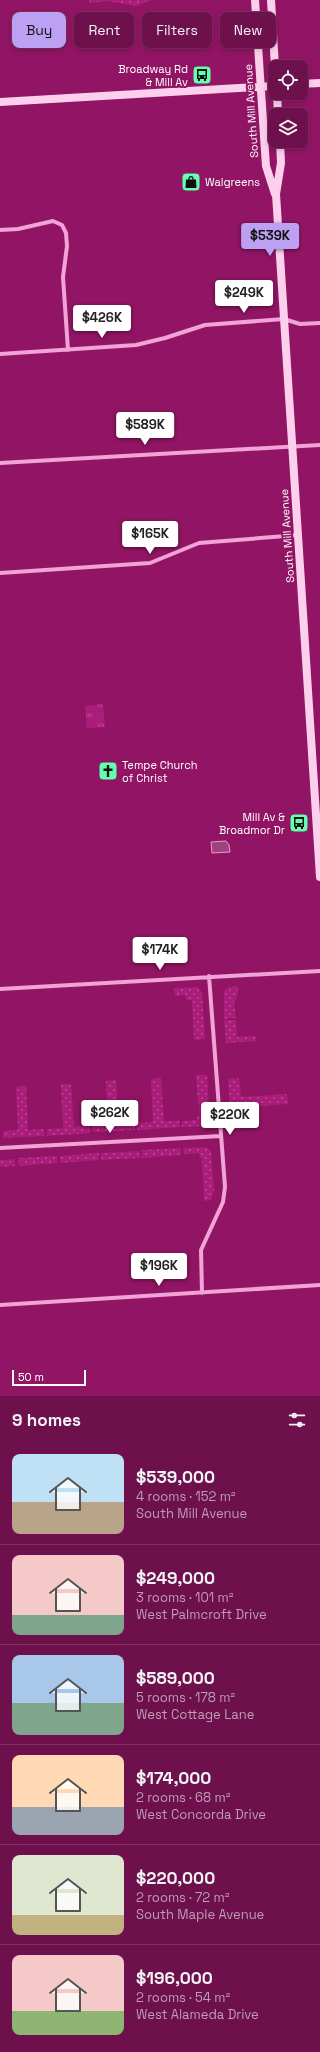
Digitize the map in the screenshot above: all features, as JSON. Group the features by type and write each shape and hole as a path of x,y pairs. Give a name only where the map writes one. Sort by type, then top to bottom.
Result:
{"main road":[{"name":"South Mill Avenue","path":"255,0 266,166 276,194"},
{"path":"271,0 275,60"},
{"path":"308,84 320,83"},
{"path":"0,102 268,86"},
{"name":"South Mill Avenue","path":"280,148 281,163 276,194 320,876"}],"street":[{"path":"0,230 18,229 53,221 62,224 66,233 67,246 63,277 68,350"},
{"path":"0,354 136,345 165,338 205,325 284,319 300,324 320,323"},
{"path":"0,463 320,444"},
{"path":"0,573 150,563 198,543 298,536"},
{"path":"0,989 209,976 320,971"},
{"path":"202,1293 201,1250 223,1202 225,1187 209,976"},
{"path":"0,1148 222,1136"},
{"path":"0,1305 320,1285"}],"green space":[{"path":"89,0 158,0 148,1 137,6 108,1 90,3"},
{"path":"103,704 105,727 87,728 85,706"},
{"path":"238,986 238,995 234,1002 236,1018 224,1019 224,991 228,987"},
{"path":"197,987 202,993 205,1039 194,1040 192,1000 186,1000 185,995 175,996 174,988"},
{"path":"224,1020 236,1020 237,1037 256,1036 257,1041 226,1043"},
{"path":"196,1075 207,1075 210,1121 205,1126 182,1127 182,1121 197,1120 197,1115 199,1115"},
{"path":"161,1078 164,1121 180,1121 180,1127 137,1130 137,1123 153,1122 151,1079"},
{"path":"239,1078 241,1097 287,1094 288,1104 249,1107 240,1113 241,1129 231,1130 228,1079"},
{"path":"116,1080 119,1124 135,1123 135,1130 93,1132 92,1126 108,1124 106,1081"},
{"path":"61,1084 71,1084 74,1127 90,1126 90,1133 47,1136 47,1129 63,1128"},
{"path":"26,1086 28,1130 44,1129 45,1136 3,1138 3,1131 18,1130 16,1087"},
{"path":"206,1147 211,1151 214,1190 211,1200 204,1201 202,1158 200,1158 199,1153 184,1154 183,1148"},
{"path":"181,1148 181,1155 142,1158 142,1150"},
{"path":"140,1151 140,1158 101,1160 101,1153"},
{"path":"99,1153 99,1160 60,1163 60,1156"},
{"path":"57,1156 57,1163 19,1166 18,1158"},
{"path":"15,1159 15,1166 0,1167 0,1160"}],"shaded area":[{"path":"226,841 229,845 230,852 212,853 211,842"}],"place":[{"name":"Broadway Rd & Mill Av","path":"202,75"},
{"name":"Walgreens","path":"191,182"},
{"name":"Tempe Church of Christ","path":"108,771"},
{"name":"Mill Av & Broadmor Dr","path":"299,823"}]}
